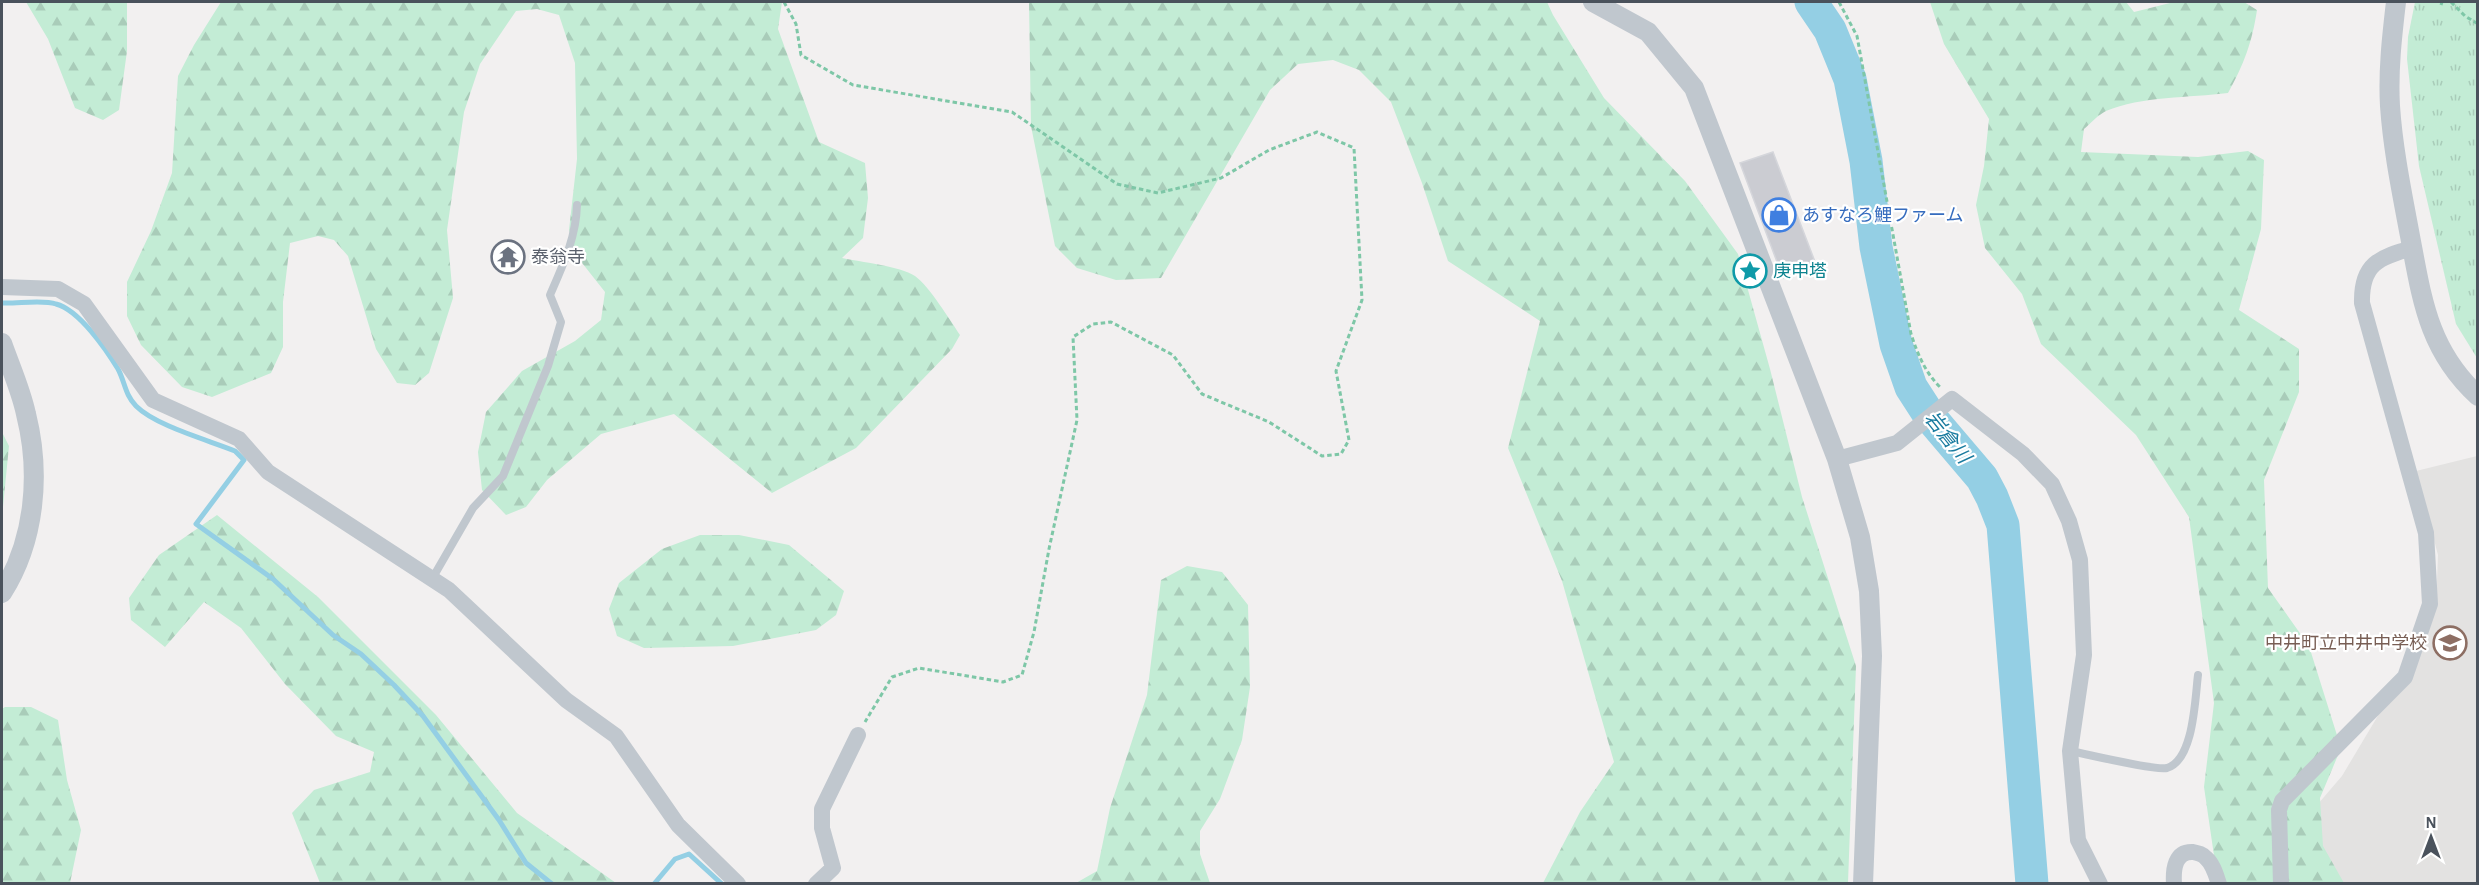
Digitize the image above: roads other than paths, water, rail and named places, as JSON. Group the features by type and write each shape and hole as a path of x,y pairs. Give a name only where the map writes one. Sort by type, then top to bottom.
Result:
{"street":[{"path":"1593,2 1648,32 1694,88 1837,459 1860,537 1869,591 1872,656 1863,884"},
{"path":"2396,2 2391,46 2390,104 2398,171 2424,310 2441,350 2460,380 2478,396"},
{"path":"2281,884 2279,810 2282,801 2405,677 2430,604 2426,533 2362,303 2361,287 2367,272 2376,262 2388,255 2413,248"},
{"path":"2,287 58,289 84,304 153,400 239,440 268,472 449,590 566,700 616,736 678,825 738,884"},
{"path":"2,344 26,414 34,472 29,530 12,576 2,593"},
{"path":"1837,459 1897,443 1946,404 2030,462 2052,484 2069,520 2080,560 2084,655 2070,751 2078,840 2100,884"},
{"path":"816,884 833,868 822,828 822,809 858,735"},
{"path":"2174,884 2178,859 2190,852 2199,853 2206,858 2219,884"}],"lane":[{"path":"432,579 473,508 503,476 548,366 561,322 550,295 568,254 574,234 577,205"},
{"path":"2070,751 2159,769 2175,764 2187,744 2199,675"}],"waterway":[{"name":"岩倉川","path":"1811,2 1830,30 1850,79 1866,161 1876,247 1896,344 1911,387 1931,418 1982,478 2003,525 2032,884"},
{"path":"2,303 44,302 65,308 83,322 106,351 118,369 127,393 136,406 169,426 235,451 244,460 196,524 273,579 333,635 361,654 394,685 423,716 499,820 526,863 552,884"},
{"path":"654,884 675,859 689,854 722,884"}],"place":[{"name":"あすなろ鯉ファーム","path":"1779,215"},
{"name":"泰翁寺","path":"508,257"},
{"name":"庚申塔","path":"1750,271"},
{"name":"中井町立中井中学校","path":"2450,643"}]}
